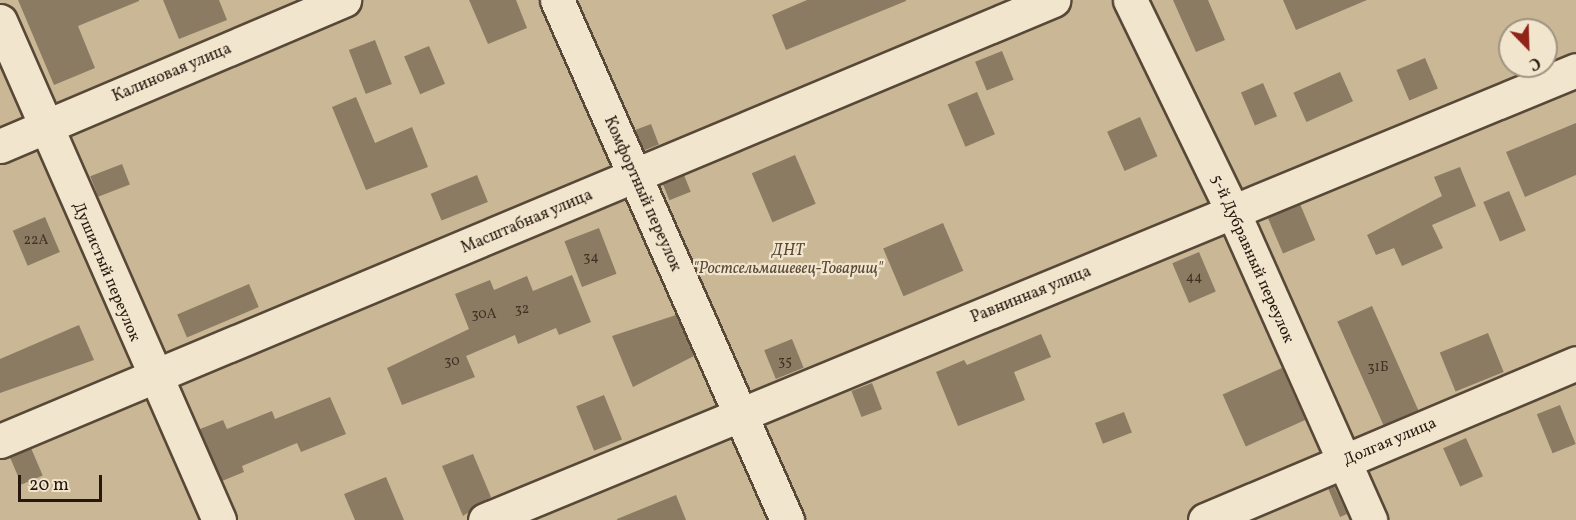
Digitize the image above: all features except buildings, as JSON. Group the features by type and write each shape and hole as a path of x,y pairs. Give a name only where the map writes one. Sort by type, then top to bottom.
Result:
{"lane":[{"name":"Калиновая улица","path":"0,146 344,0"},
{"name":"Комфортный переулок","path":"556,0 633,177 742,411 787,520"},
{"name":"Масштабная улица","path":"0,441 153,380 1053,0"},
{"name":"5-й Дубравный переулок","path":"1130,0 1234,214 1370,520"},
{"name":"Душистый переулок","path":"0,21 153,380 219,520"},
{"name":"Равнинная улица","path":"485,520 742,411 1234,214 1576,70"},
{"name":"Долгая улица","path":"1205,520 1576,363"}],"green space":[{"name":"ДНТ \"Ростсельмашевец-Товарищ\"","path":"0,0 1576,0 1576,520 0,520"}]}
